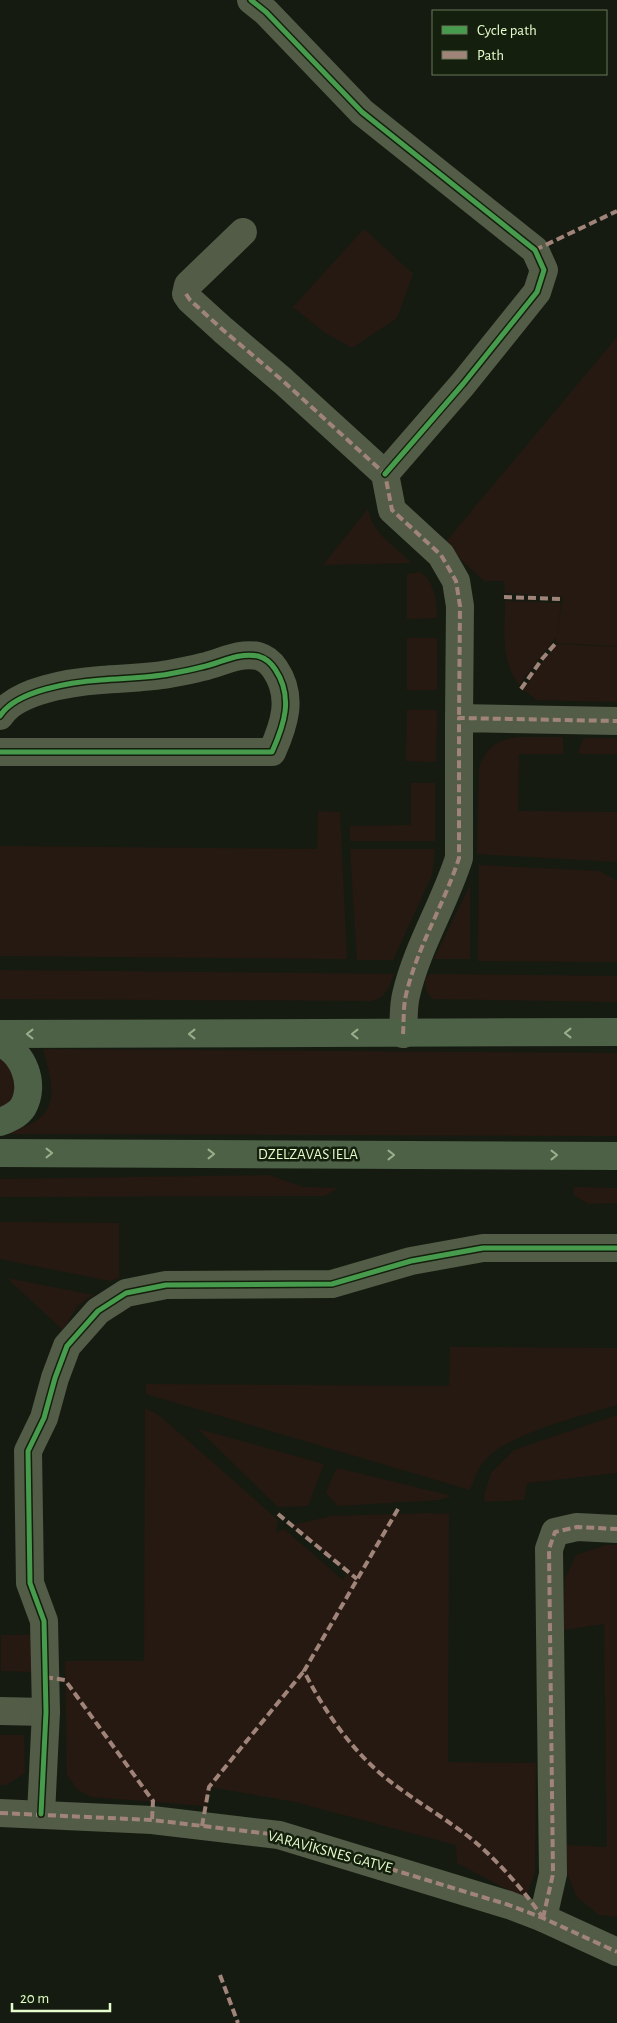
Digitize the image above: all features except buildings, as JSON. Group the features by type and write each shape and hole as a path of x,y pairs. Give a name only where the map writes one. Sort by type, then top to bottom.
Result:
{"main road":[{"path":"0,1034 617,1032"},
{"path":"0,1043 18,1055 26,1074 27,1089 23,1106 12,1117 0,1122"},
{"name":"DZELZAVAS IELA","path":"0,1152 617,1156"}],"street":[{"path":"251,0 266,12 362,112 536,250 544,270 537,292 463,384 385,474"},
{"path":"243,232 188,285 186,294 190,300 223,330 283,381 385,474 392,510 441,555 456,580 460,606 459,858 452,879 414,967 405,997 403,1034"},
{"path":"0,716 4,710 13,704 56,686 87,681 167,674 204,667 241,655 262,657 273,666 282,682 286,699 284,725 272,752 0,752"},
{"path":"459,718 617,721"},
{"path":"41,1814 46,1712 44,1622 30,1583 28,1451 44,1418 55,1378 68,1346 98,1311 126,1293 166,1285 332,1284 411,1261 483,1248 617,1248"},
{"path":"543,1918 553,1874 549,1549 555,1532 577,1528 617,1529"},
{"path":"0,1711 46,1712"},
{"name":"VARAVĪKSNES GATVE","path":"0,1813 152,1820 279,1835 453,1887 543,1918 617,1952"}],"shaded area":[{"path":"364,229 413,274 397,318 352,348 324,332 293,307"},
{"path":"617,337 617,646 556,643 556,637 519,685 513,675 506,655 504,635 505,601 561,603 557,634 563,597 505,593 504,581 484,581 444,544"},
{"path":"368,509 374,526 379,533 411,563 323,565"},
{"path":"420,572 432,587 436,599 437,618 407,619 407,574"},
{"path":"407,638 437,638 437,690 407,690"},
{"path":"558,644 617,647 617,702 537,700 524,690 538,667"},
{"path":"407,710 437,710 436,762 406,761"},
{"path":"519,737 563,737 563,754 519,754 518,811 617,812 617,862 477,854 479,768 485,755 493,746 499,742"},
{"path":"584,738 617,738 617,754 579,754"},
{"path":"411,783 435,783 435,841 350,841 350,826 411,825"},
{"path":"318,811 340,812 347,959 0,956 0,846 317,849"},
{"path":"350,849 435,849 432,875 393,960 357,960"},
{"path":"479,865 600,871 617,881 617,962 478,961"},
{"path":"470,885 470,959 434,959"},
{"path":"0,970 394,974 383,995 371,1001 0,999"},
{"path":"430,974 617,976 617,1002 433,999 427,992 425,985 425,979"},
{"path":"43,1049 617,1053 617,1136 0,1134 38,1120 50,1103 51,1082"},
{"path":"0,1056 14,1077 15,1091 0,1111"},
{"path":"269,1175 303,1187 338,1188 325,1196 0,1197 0,1179"},
{"path":"573,1187 617,1188 617,1203 588,1204 574,1195"},
{"path":"0,1222 119,1223 119,1278 110,1281 0,1259"},
{"path":"7,1278 93,1295 77,1306 63,1330"},
{"path":"450,1347 617,1348 617,1405 565,1420 508,1443 493,1452 483,1462 470,1490 146,1394 146,1384 449,1386"},
{"path":"145,1408 160,1416 278,1520 276,1532 284,1529 343,1580 347,1572 292,1525 332,1516 449,1514 448,1762 536,1763 535,1872 527,1895 523,1898 457,1863 456,1845 295,1802 210,1787 207,1806 91,1797 78,1790 67,1775 65,1661 144,1661"},
{"path":"617,1415 617,1473 527,1483 524,1500 485,1502 484,1496 491,1473 514,1450"},
{"path":"198,1429 324,1464 308,1506 278,1507"},
{"path":"337,1468 452,1496 439,1500 338,1506 326,1492"},
{"path":"606,1545 617,1545 617,1917 599,1915 576,1896 566,1869 566,1845 607,1847 604,1624 563,1630 565,1579 576,1555"},
{"path":"1,1635 32,1635 32,1672 1,1671"},
{"path":"0,1735 24,1735 25,1773 6,1785 0,1785"}],"marked path":[{"path":"535,250 617,211"},
{"path":"186,294 190,300 223,330 283,381 385,474 392,510 441,555 456,581 460,606 459,718"},
{"path":"504,597 563,599"},
{"path":"521,689 556,643"},
{"path":"403,1034 405,1000 411,977 459,858 459,718 617,721"},
{"path":"398,1509 304,1671 320,1701 340,1730 362,1756 387,1779 464,1833 483,1849 511,1878 543,1918"},
{"path":"278,1514 357,1579"},
{"path":"543,1918 553,1874 549,1549 555,1532 577,1527 617,1529"},
{"path":"202,1826 209,1787 304,1671"},
{"path":"45,1677 65,1680 153,1801 152,1820"},
{"path":"0,1813 152,1820 279,1835 509,1905 543,1918 617,1952"},
{"path":"220,1975 238,2023"}],"cycle path":[{"path":"251,0 266,12 362,112 535,250 544,270 537,292 463,384 385,474"},
{"path":"0,716 8,707 19,700 61,685 169,674 243,655 258,656 272,665 281,679 286,700 283,721 272,752 0,752"},
{"path":"41,1814 46,1712 44,1621 30,1583 28,1451 44,1418 55,1378 67,1346 98,1311 126,1293 166,1285 332,1284 411,1261 483,1248 617,1248"}]}
